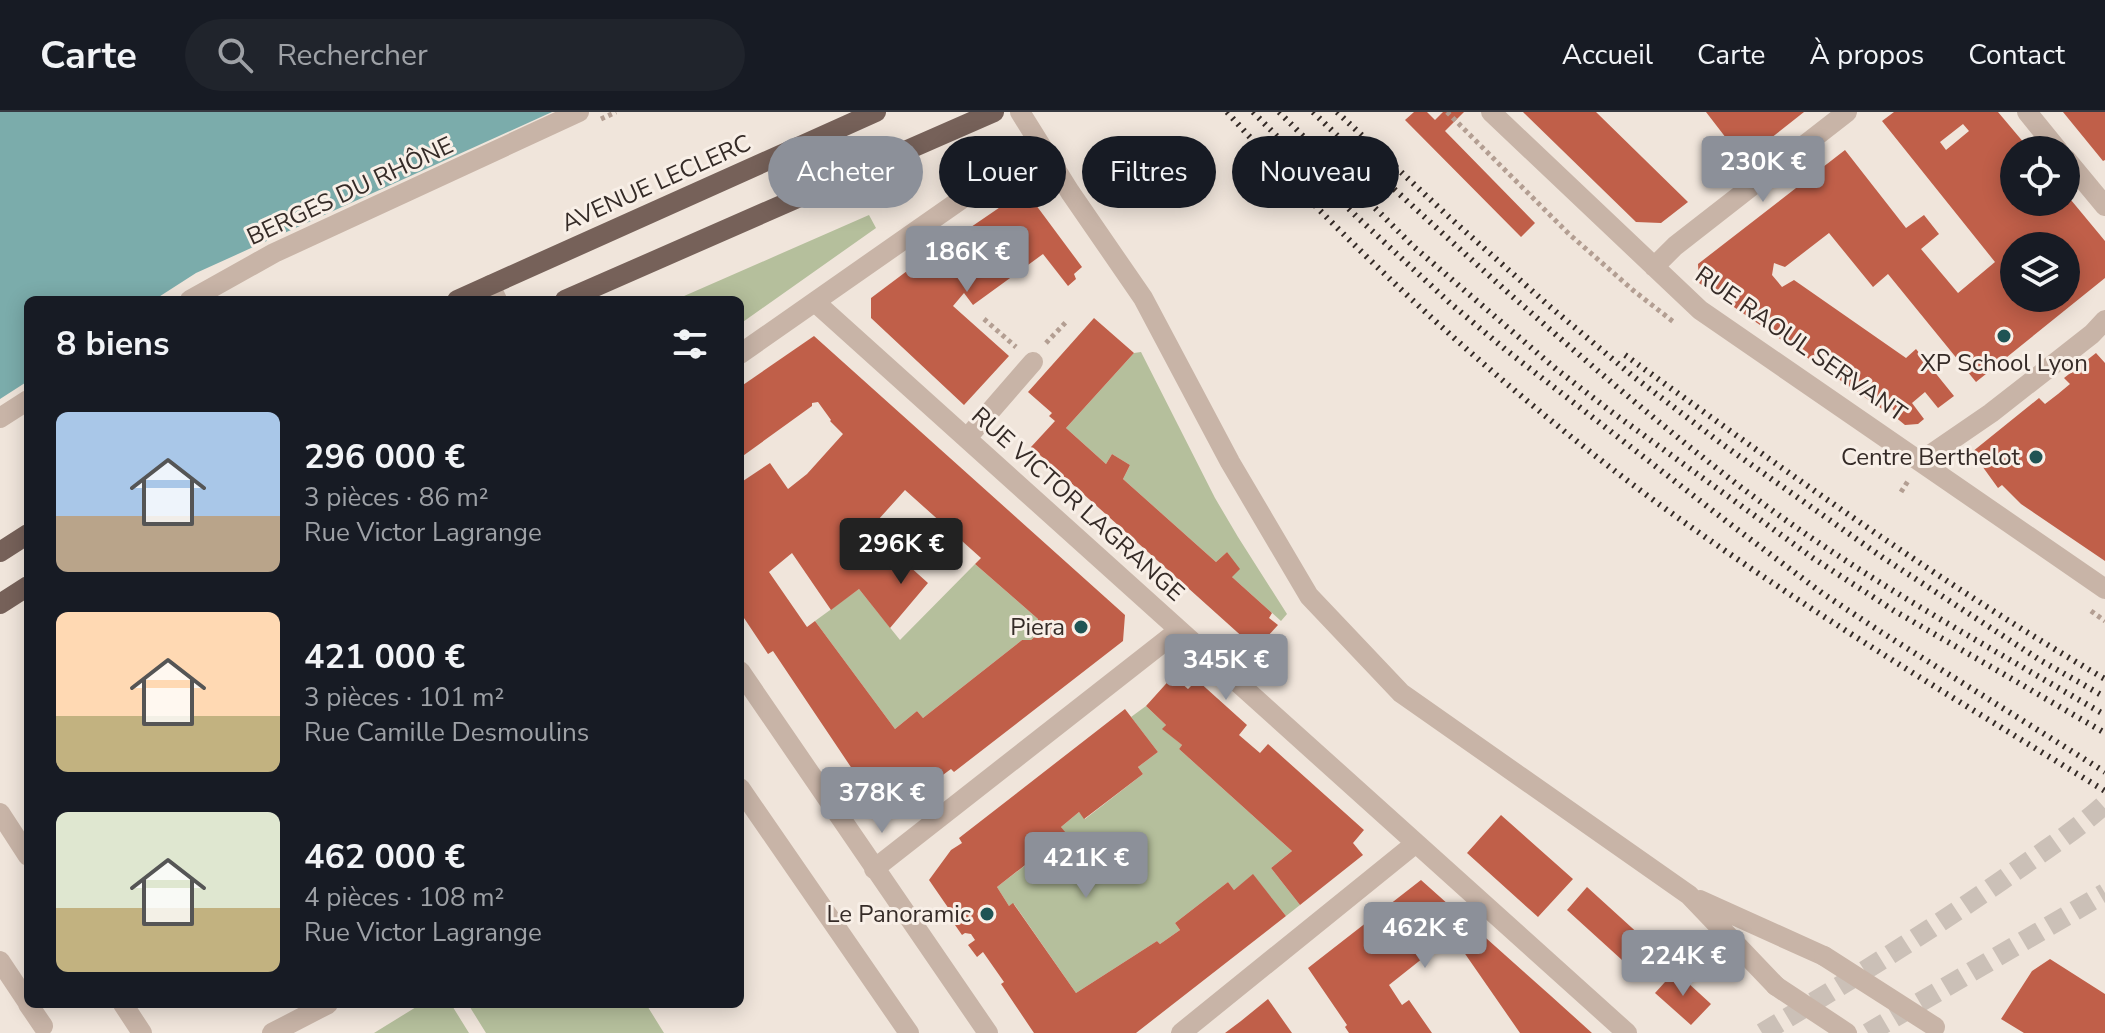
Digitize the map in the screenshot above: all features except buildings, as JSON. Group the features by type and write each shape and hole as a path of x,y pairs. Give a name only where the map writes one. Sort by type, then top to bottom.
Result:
{"main road":[{"name":"AVENUE LECLERC","path":"493,293 876,112"},
{"path":"574,296 994,112"},
{"path":"0,552 24,537"},
{"path":"0,604 24,589"}],"street":[{"name":"BERGES DU RHÔNE","path":"197,296 274,253 579,112"},
{"name":"RUE RAOUL SERVANT","path":"1491,112 1700,310 2105,589"},
{"path":"1654,267 1675,246 1847,112"},
{"path":"2027,112 2047,136"},
{"path":"1029,115 1036,136"},
{"path":"2080,176 2105,206"},
{"path":"1066,185 1143,298 1230,462 1309,596 1401,693 1689,895 1824,956 1935,1027"},
{"path":"744,351 949,208"},
{"name":"RUE VICTOR LAGRANGE","path":"815,302 1627,1033"},
{"path":"1921,461 1991,413 2092,334 2105,320"},
{"path":"967,438 1033,362"},
{"path":"0,418 24,403"},
{"path":"874,869 1179,630"},
{"path":"744,677 988,1033"},
{"path":"744,794 909,1033"},
{"path":"0,813 24,850"},
{"path":"1181,1033 1416,843"},
{"path":"1689,895 1776,986 1847,1033"},
{"path":"0,961 24,998"},
{"path":"31,1008 43,1026"},
{"path":"126,1008 142,1033"},
{"path":"272,1033 320,1008"}],"path":[{"path":"1901,492 1906,484"}],"green space":[{"path":"869,215 876,228 744,321 744,296 684,296"},
{"path":"1141,352 1215,498 1287,614 1281,621 1232,577 1227,552 1216,562 1123,479 1130,465 1112,454 1106,464 1066,428 1134,353"},
{"path":"975,564 1038,619 1037,635 1031,640 1022,640 923,718 917,711 895,729 815,621 859,589 900,640"},
{"path":"1146,706 1166,725 1163,729 1182,745 1179,749 1292,851 1271,868 1300,905 1286,916 1253,875 1234,890 1228,882 1175,923 1180,930 1160,944 1157,941 1076,993 1014,904 1009,906 997,887 1066,834 1061,827 1079,812 1085,819 1143,774 1138,767 1158,752 1131,717"},
{"path":"415,1008 453,1008 469,1033 374,1033"},
{"path":"470,1008 648,1008 664,1033 486,1033"}],"water":[{"path":"0,112 552,112 196,273 160,296 24,296 24,384 0,399"}],"tunnel":[{"path":"1762,1033 1942,921 2054,844 2105,804"},
{"path":"1868,1033 2105,893"}],"railway":[{"path":"1227,112 1377,267 1484,364 1595,455 1707,538 1819,613 2105,791"},
{"path":"1253,112 1356,216 1451,304 1726,521 1822,593 2105,772"},
{"path":"1279,112 1414,247 1556,369 1609,410 1813,558 1893,610 2105,733"},
{"path":"1313,112 1533,315 1746,491 1877,581 2105,715"},
{"path":"1337,112 1449,217 1634,377 1722,444 1882,557 2040,660 2105,697"},
{"path":"1625,355 1921,564 2105,679"}],"place":[{"name":"XP School Lyon","path":"2004,336"},
{"name":"Centre Berthelot","path":"2036,457"},
{"name":"Piera","path":"1081,627"},
{"name":"Le Panoramic","path":"987,914"}]}
